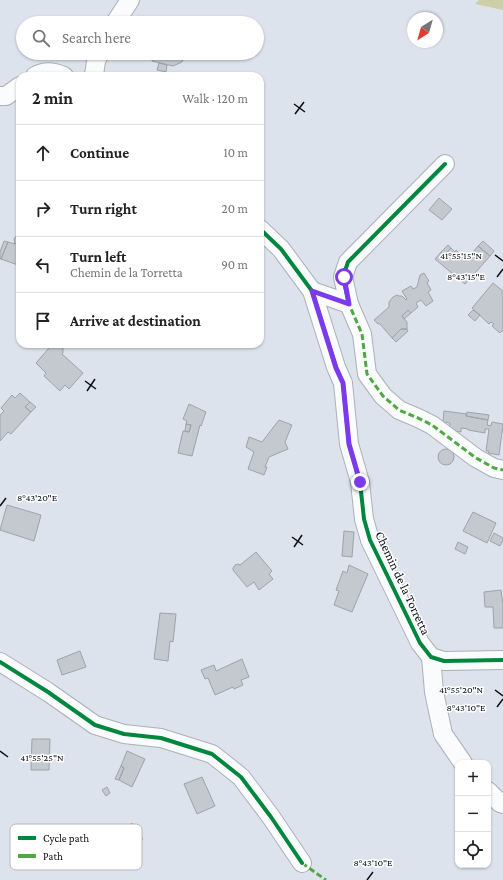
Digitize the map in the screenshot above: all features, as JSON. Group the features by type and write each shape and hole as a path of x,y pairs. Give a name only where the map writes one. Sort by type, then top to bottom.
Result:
{"street":[{"path":"120,16 130,0"},
{"path":"94,72 96,60"},
{"path":"9,98 16,90"},
{"path":"445,164 348,262 344,277 349,304 362,334 367,374 383,396 399,410 432,425 476,458 494,468 503,470"},
{"name":"Chemin de la Torretta","path":"264,233 281,249 312,291 336,368 343,383 349,444 360,482 364,518 370,540 420,643 431,657"},
{"path":"312,291 349,304"},
{"path":"461,760 443,734 434,692 431,657 444,661 503,660"},
{"path":"0,662 48,692 95,725 124,734 161,738 212,754 240,777 271,817 302,863"},
{"path":"491,794 503,804"}],"green space":[{"path":"479,0 503,0 503,10 475,4"}],"building":[{"path":"183,60 182,62 173,66 152,61"},
{"path":"159,63 167,65 166,72 157,70"},
{"path":"439,198 452,209 442,220 429,210"},
{"path":"4,241 8,242 0,259 0,252"},
{"path":"483,241 494,251 490,256 478,246"},
{"path":"8,242 16,243 16,264 1,259"},
{"path":"448,245 451,248 444,255 441,252"},
{"path":"478,246 490,256 469,280 464,275 460,280 435,259 441,252 444,255 451,248 455,252 456,250 466,261"},
{"path":"424,273 429,281 427,283 431,290 428,292 433,301 426,306 421,300 416,303 418,307 411,313 408,310 402,316 407,322 407,329 401,329 392,338 380,324 374,320 389,307 389,302 393,297 397,295 402,296 406,300 407,299 402,291 411,286 413,289 417,287 420,275"},
{"path":"464,275 469,280 465,284 460,280"},
{"path":"493,283 503,291 503,330 500,333 492,326 494,324 491,322 489,324 472,308"},
{"path":"408,310 411,313 404,319 402,316"},
{"path":"473,310 480,315 475,321 468,315"},
{"path":"401,329 407,329 408,331 396,342 392,338"},
{"path":"49,348 63,348 62,354 83,373 69,389 65,385 60,391 44,376 46,373 36,363"},
{"path":"20,393 30,402 25,407 31,412 11,434 8,432 0,441 0,415 4,411 1,408 12,395 15,398"},
{"path":"30,402 36,407 31,412 25,407"},
{"path":"189,404 206,412 201,426 200,425 192,456 178,453 183,431 189,432 191,425 186,424 187,421 183,419"},
{"path":"444,411 467,414 466,416 488,420 487,425 491,426 492,422 503,424 499,455 488,453 489,451 486,451 489,429 485,429 485,433 461,428 461,432 449,430 450,423 443,422"},
{"path":"467,412 489,415 488,420 466,416"},
{"path":"279,420 292,425 285,442 288,449 269,457 264,475 248,469 254,452 246,447 249,437 262,442"},
{"path":"186,424 191,425 189,432 185,431"},
{"path":"443,449 449,449 454,454 452,463 449,465 443,465 438,460 438,454"},
{"path":"7,505 41,515 34,541 0,530"},
{"path":"473,512 496,523 487,543 463,531"},
{"path":"344,531 354,532 352,557 342,556"},
{"path":"494,533 503,538 500,546 490,541"},
{"path":"458,542 468,547 465,554 455,549"},
{"path":"256,552 272,571 269,574 273,579 259,590 254,582 247,587 233,570 235,565 240,565"},
{"path":"349,565 368,574 352,612 334,605 339,591 336,590 343,571 347,573"},
{"path":"501,590 503,605 503,628 494,628 493,607 485,607 484,592"},
{"path":"160,613 176,614 173,642 170,641 168,661 154,659"},
{"path":"80,651 86,667 62,675 57,660"},
{"path":"242,659 249,677 241,680 243,685 234,689 233,687 215,695 208,678 205,679 201,670 214,665 216,671"},
{"path":"32,739 50,739 49,770 31,770"},
{"path":"127,751 145,759 132,787 119,780 124,768 121,766"},
{"path":"121,766 124,768 119,780 115,779"},
{"path":"202,777 215,806 197,814 184,784"},
{"path":"107,787 110,793 106,796 102,790"}],"marked path":[{"path":"312,291 349,304 362,334 367,374 383,396 399,410 432,425 476,458 494,468 503,470"},
{"path":"302,863 326,880"}],"cycle path":[{"path":"349,304 343,277 348,262 445,164"},
{"path":"264,233 281,249 312,291 336,367 343,383 349,444 360,482 364,519 370,540 420,643 431,657 444,661 503,660"},
{"path":"0,662 48,692 95,725 124,734 161,738 212,754 241,777 271,817 302,863"}],"route":[{"path":"344,277 349,304 312,291 336,368 343,383 349,444 360,482"}]}
